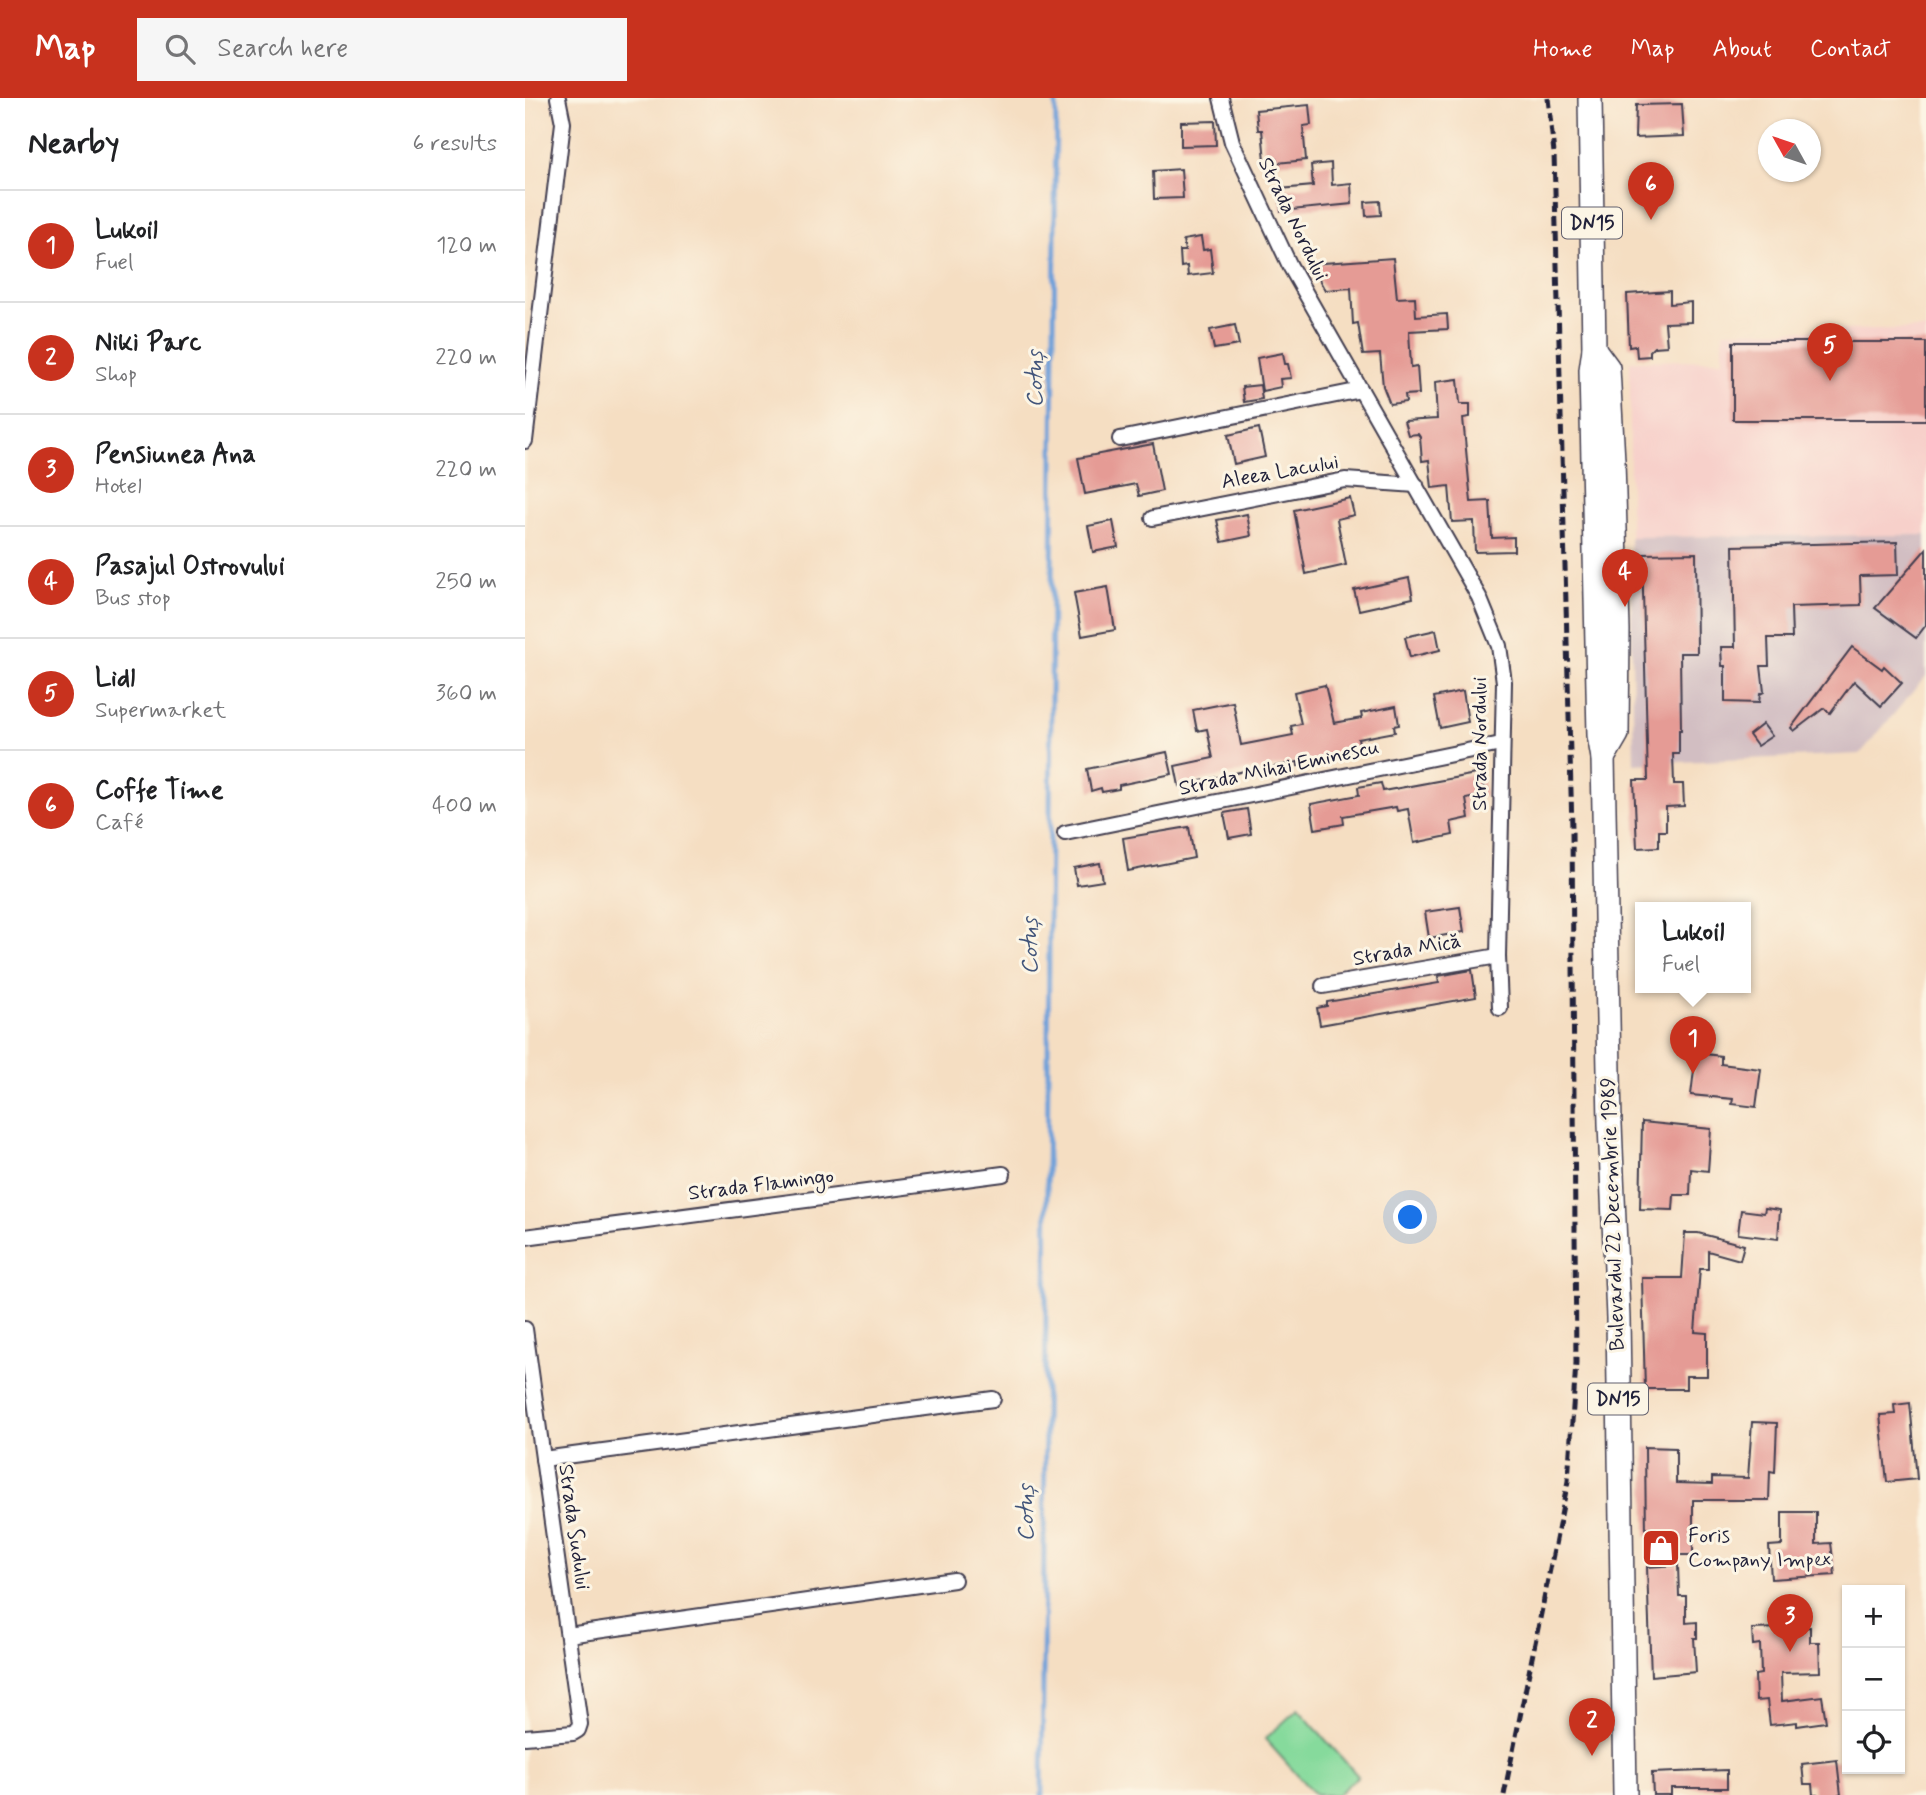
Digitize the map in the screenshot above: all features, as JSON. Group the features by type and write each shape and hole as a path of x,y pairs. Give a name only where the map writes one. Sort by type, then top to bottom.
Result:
{"main road":[{"name":"Bulevardul 22 Decembrie 1989","path":"1590,98 1594,349 1591,370 1592,421 1599,735 1603,758 1610,1124 1618,1318 1625,1795"}],"street":[{"path":"525,441 539,306 563,123 558,98"},
{"name":"Strada Nordului","path":"1221,98 1232,142 1290,266 1479,597 1499,646 1504,682 1498,956 1500,1008"},
{"path":"1120,439 1361,390"},
{"name":"Aleea Lacului","path":"1153,518 1345,480 1416,485"},
{"name":"Strada Mihai Eminescu","path":"1065,833 1501,744"},
{"name":"Strada Mică","path":"1323,986 1498,956"},
{"name":"Strada Flamingo","path":"525,1237 1003,1174"},
{"name":"Strada Sudului","path":"525,1329 580,1724 578,1730 573,1733 525,1737"},
{"path":"543,1459 993,1399"},
{"path":"568,1635 954,1580"}],"shaded area":[{"path":"1926,329 1926,535 1630,537 1630,361 1723,360 1723,331"},
{"path":"1926,535 1926,676 1860,754 1634,764 1630,537"}],"green space":[{"path":"1298,1709 1358,1776 1337,1795 1315,1795 1265,1739"}],"building":[{"path":"1682,104 1684,136 1635,138 1636,105"},
{"path":"1309,105 1311,125 1303,126 1306,160 1277,163 1277,159 1265,160 1262,130 1258,130 1256,110"},
{"path":"1215,121 1216,145 1181,146 1181,122"},
{"path":"1331,163 1332,185 1351,183 1352,204 1281,211 1280,189 1313,186 1311,165"},
{"path":"1181,169 1183,198 1154,199 1153,171"},
{"path":"1380,201 1381,215 1366,216 1365,202"},
{"path":"1201,237 1203,250 1210,249 1213,273 1188,276 1187,266 1181,267 1180,251 1185,251 1183,240"},
{"path":"1393,258 1397,298 1415,297 1416,316 1447,314 1448,329 1409,331 1411,367 1417,366 1419,394 1405,395 1406,402 1390,404 1383,386 1380,354 1363,355 1358,323 1353,324 1351,288 1325,290 1310,264"},
{"path":"1670,291 1670,304 1691,302 1691,322 1665,323 1667,346 1654,347 1650,356 1637,357 1636,346 1629,347 1627,294"},
{"path":"1235,325 1239,345 1214,349 1210,330"},
{"path":"1733,342 1926,342 1926,420 1733,420"},
{"path":"1283,353 1291,378 1280,379 1281,387 1262,391 1257,358"},
{"path":"1458,379 1460,404 1470,404 1470,417 1463,418 1471,502 1490,501 1492,538 1514,537 1514,551 1475,552 1474,521 1452,522 1449,486 1432,488 1429,460 1422,461 1420,437 1418,434 1408,435 1404,421 1437,419 1435,382"},
{"path":"1260,385 1262,399 1244,402 1242,387"},
{"path":"1259,428 1265,457 1234,464 1228,435"},
{"path":"1153,444 1162,491 1139,496 1136,484 1085,494 1078,458"},
{"path":"1350,498 1354,515 1337,519 1346,565 1306,574 1294,510"},
{"path":"1247,514 1251,536 1222,542 1217,520"},
{"path":"1113,521 1118,547 1093,552 1088,526"},
{"path":"1897,542 1898,575 1860,576 1861,605 1791,607 1792,638 1768,638 1769,666 1761,666 1764,692 1760,694 1759,703 1725,702 1725,666 1722,666 1721,647 1735,647 1733,546"},
{"path":"1926,549 1926,625 1916,638 1875,608"},
{"path":"1696,553 1697,653 1680,653 1681,730 1679,754 1673,754 1674,784 1683,784 1684,806 1666,807 1666,831 1659,831 1659,847 1637,848 1634,780 1648,780 1642,554"},
{"path":"1409,578 1413,598 1359,610 1354,590"},
{"path":"1108,587 1115,630 1082,636 1074,593"},
{"path":"1436,630 1440,650 1410,657 1405,637"},
{"path":"1852,647 1882,669 1884,666 1902,683 1881,706 1854,681 1830,713 1824,708 1794,731 1791,728"},
{"path":"1325,685 1334,723 1362,718 1361,713 1396,706 1399,725 1394,726 1395,732 1358,739 1360,750 1327,756 1328,761 1298,766 1298,762 1254,771 1253,769 1179,786 1175,766 1213,758 1207,729 1197,731 1193,710 1233,702 1241,745 1293,735 1291,726 1301,724 1294,692"},
{"path":"1463,691 1468,722 1440,728 1434,697"},
{"path":"1763,724 1772,736 1757,746 1749,735"},
{"path":"1167,752 1172,774 1119,785 1119,789 1102,792 1101,788 1091,791 1087,769"},
{"path":"1481,773 1485,795 1466,799 1469,818 1451,822 1453,835 1414,843 1408,809 1397,811 1396,807 1343,816 1344,824 1315,829 1311,804 1359,795 1358,787 1381,783 1383,791"},
{"path":"1247,809 1251,834 1229,838 1224,813"},
{"path":"1189,827 1194,858 1128,871 1123,838"},
{"path":"1100,863 1103,881 1077,885 1074,868"},
{"path":"1460,907 1464,932 1429,938 1425,912"},
{"path":"1472,970 1476,997 1320,1025 1317,1008 1327,1006 1327,1002 1439,983 1438,976"},
{"path":"1696,1053 1721,1056 1721,1064 1761,1069 1756,1107 1732,1104 1733,1099 1691,1095"},
{"path":"1642,1122 1711,1129 1708,1171 1691,1169 1690,1195 1674,1195 1673,1210 1640,1209"},
{"path":"1765,1208 1780,1210 1778,1239 1738,1234 1741,1210 1764,1213"},
{"path":"1685,1233 1698,1233 1744,1245 1740,1260 1708,1251 1708,1269 1700,1269 1695,1332 1707,1333 1707,1376 1686,1376 1686,1389 1645,1389 1642,1278 1682,1278"},
{"path":"1910,1403 1917,1479 1887,1482 1880,1415 1895,1414 1894,1405"},
{"path":"1752,1422 1777,1423 1775,1472 1770,1471 1769,1500 1693,1500 1693,1555 1676,1555 1676,1536 1646,1536 1645,1447 1676,1448 1676,1483 1712,1484 1712,1477 1748,1478"},
{"path":"1782,1512 1816,1512 1816,1544 1831,1543 1835,1575 1771,1579 1769,1546 1782,1545"},
{"path":"1678,1565 1679,1596 1686,1596 1686,1623 1697,1622 1697,1638 1694,1638 1696,1672 1651,1676 1647,1567"},
{"path":"1810,1627 1810,1642 1819,1642 1820,1672 1781,1673 1782,1701 1822,1696 1826,1722 1797,1726 1797,1722 1770,1725 1767,1700 1756,1701 1755,1675 1761,1674 1760,1644 1753,1645 1752,1629"},
{"path":"1837,1760 1841,1795 1813,1795 1812,1784 1804,1784 1802,1764"},
{"path":"1727,1770 1727,1788 1671,1788 1671,1795 1653,1795 1652,1773"}],"waterway":[{"name":"Cotuș","path":"1042,1795 1056,98"}],"railway":[{"path":"1504,1795 1568,1481 1576,1363 1572,829 1554,153 1548,98"}],"place":[{"name":"Coffe Time","path":"1651,220"},
{"name":"Lidl","path":"1830,381"},
{"name":"Pasajul Ostrovului","path":"1625,607"},
{"name":"Lukoil","path":"1693,1074"},
{"name":"Foris Company Impex","path":"1661,1548"},
{"name":"Pensiunea Ana","path":"1790,1652"},
{"name":"Niki Parc","path":"1592,1756"}]}
